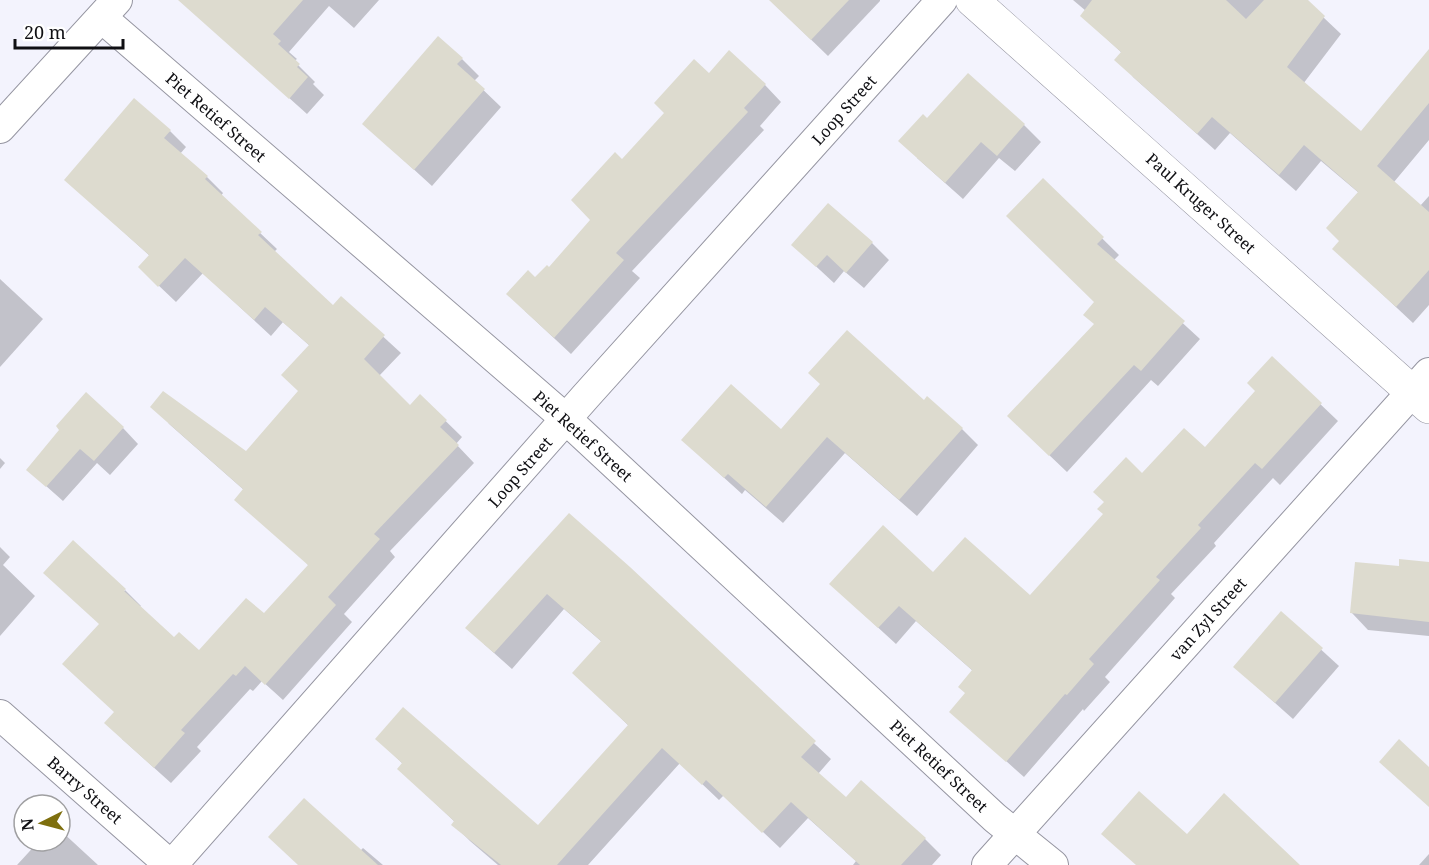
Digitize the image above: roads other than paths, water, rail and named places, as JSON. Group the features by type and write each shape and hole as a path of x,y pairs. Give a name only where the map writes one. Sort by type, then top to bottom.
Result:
{"street":[{"name":"Loop Street","path":"171,865 942,0"},
{"name":"Paul Kruger Street","path":"972,0 1423,390"},
{"name":"Piet Retief Street","path":"110,9 567,419 995,818 1053,865"},
{"path":"0,128 110,9"},
{"name":"van Zyl Street","path":"987,865 1423,390"},
{"name":"Barry Street","path":"0,715 171,865"}]}
